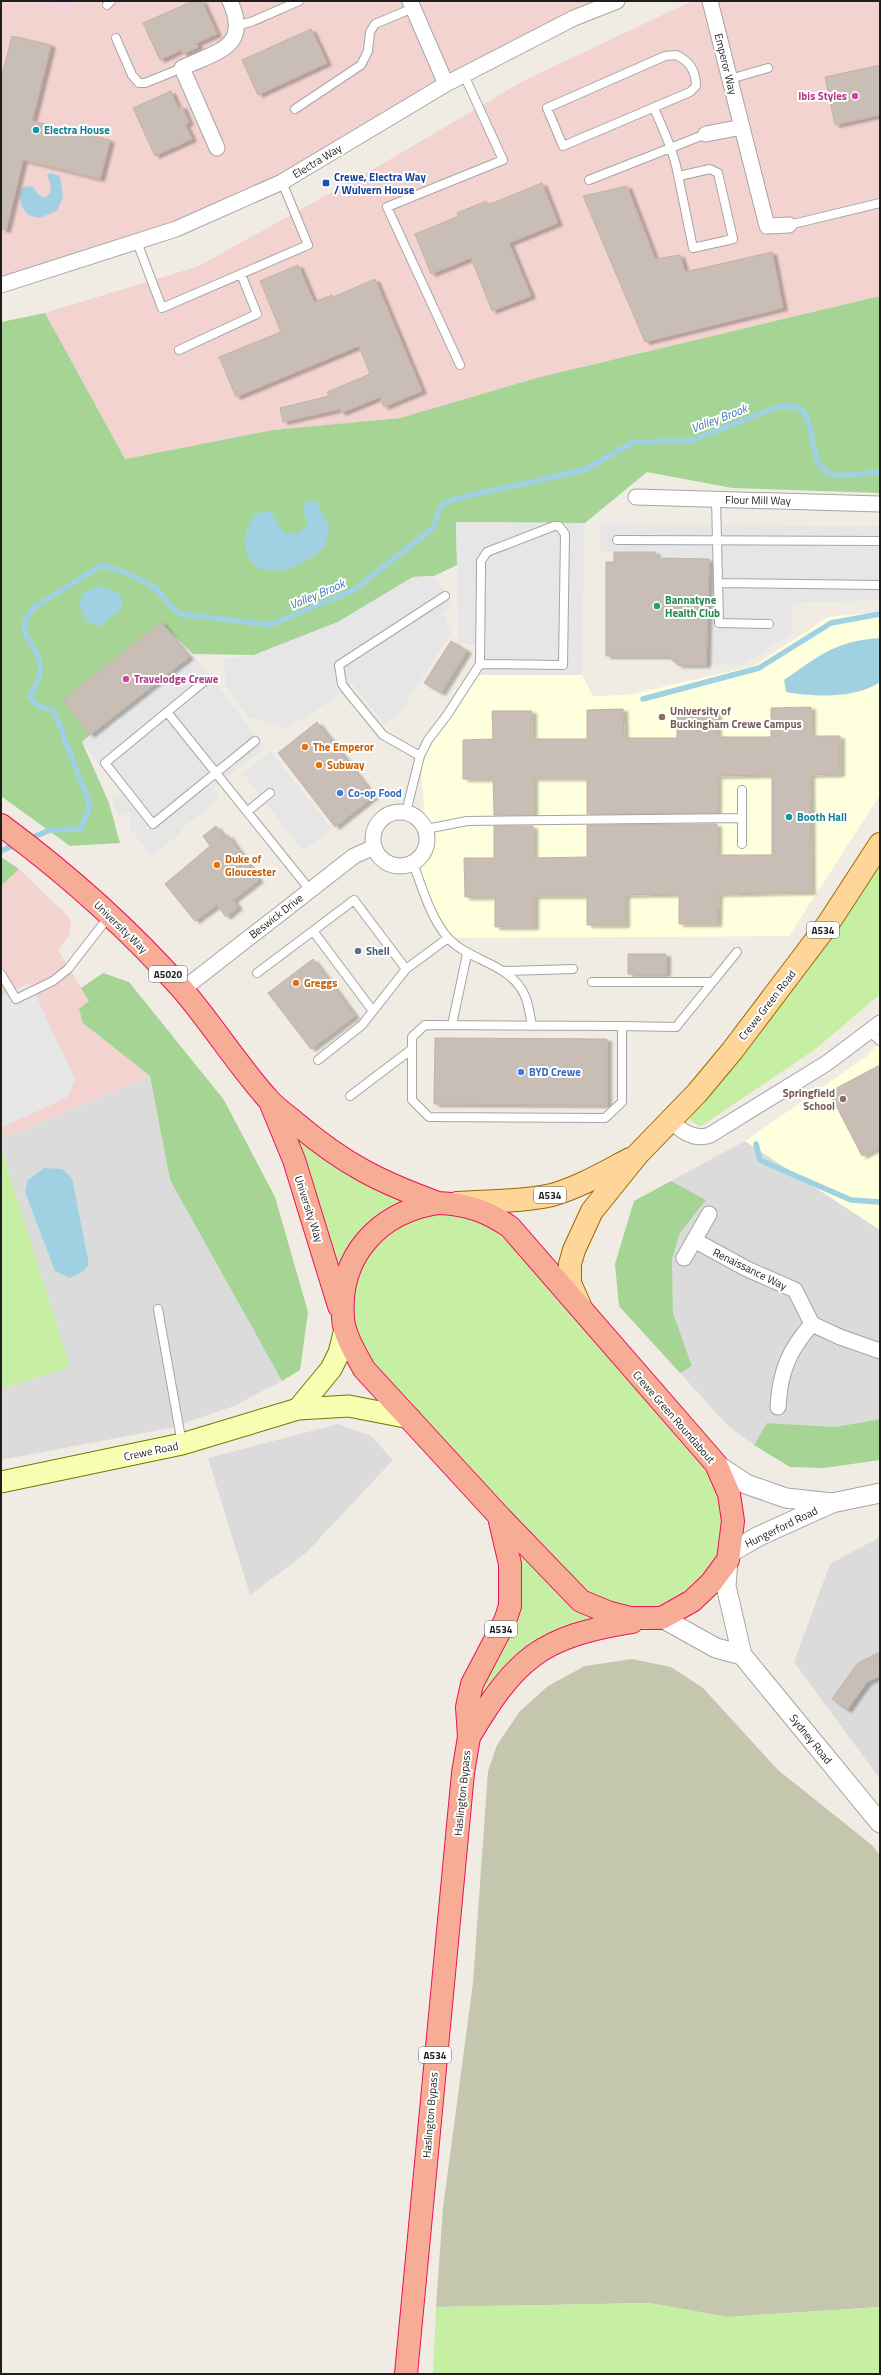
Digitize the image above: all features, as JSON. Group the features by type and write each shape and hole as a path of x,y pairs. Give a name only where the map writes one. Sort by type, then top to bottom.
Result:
{"highway":[{"name":"University Way","path":"1,825 49,861 110,914 182,990 270,1101 327,1149 353,1166 386,1183 446,1203"},
{"name":"University Way","path":"270,1101 294,1160 344,1324"},
{"name":"Crewe Green Roundabout","path":"657,1619 630,1618 610,1613 581,1600 499,1516 364,1369 344,1324 346,1281 350,1269 364,1242 375,1230 395,1216 417,1207 446,1203 482,1210 510,1227 716,1464 729,1494 733,1521 729,1556"},
{"name":"Haslington Bypass","path":"406,2374 462,1780 469,1737 467,1707 472,1684 505,1621 510,1606 510,1564 499,1516"},
{"path":"657,1619 692,1601 711,1583 729,1556"},
{"name":"Haslington Bypass","path":"469,1737 492,1698 514,1671 536,1653 559,1639 596,1628 657,1619"}],"main road":[{"name":"Crewe Green Road","path":"582,1309 570,1283 570,1264 574,1250 592,1211 638,1154 671,1121 732,1051 828,924 880,844"},
{"name":"Crewe Green Road","path":"446,1203 507,1201 552,1194 585,1183 638,1154"},
{"path":"298,1409 331,1369 339,1353 344,1324"},
{"name":"Crewe Road","path":"1,1482 182,1444 298,1409 349,1406 410,1418"}],"street":[{"path":"217,148 182,68 227,47 235,38 238,25 230,1"},
{"name":"Electra Way","path":"1,285 176,230 282,182 464,74 574,18 617,1"},
{"name":"Emperor Way","path":"710,1 767,226 789,225"},
{"path":"412,4 446,84"},
{"path":"706,134 742,128"},
{"name":"Flour Mill Way","path":"636,497 880,504"},
{"path":"406,812 419,819 426,829 427,837 424,851 413,863 402,866 387,863 381,858 374,847 373,836 378,821 388,814 406,812"},
{"name":"Beswick Drive","path":"182,990 354,856 374,847"},
{"path":"671,1121 687,1134 703,1137 710,1135 877,1032"},
{"path":"684,1258 709,1214"},
{"name":"Renaissance Way","path":"694,1240 747,1269 795,1290 812,1324"},
{"path":"778,1407 778,1390 786,1358 797,1341 812,1324 840,1337 880,1351"},
{"name":"Hungerford Road","path":"716,1464 746,1484 786,1498 832,1503"},
{"name":"Hungerford Road","path":"729,1556 757,1537 832,1503 880,1493"},
{"name":"Sydney Road","path":"729,1556 726,1586 742,1655 880,1823"},
{"path":"657,1619 716,1648 742,1655"}],"lane":[{"path":"238,25 251,22 299,1"},
{"path":"295,109 361,64 368,51 370,32 375,24 412,4"},
{"path":"116,38 132,75 139,83 145,83 182,68"},
{"path":"676,55 685,59 691,65 696,77 696,86 690,92 654,108 563,146 547,108 665,56 676,55"},
{"path":"730,79 768,68"},
{"path":"460,365 387,207 504,160 464,74"},
{"path":"654,108 670,147 679,176 679,188 694,248 734,239 718,173 710,169 679,176"},
{"path":"589,180 706,134"},
{"path":"137,242 162,308 308,245 282,182"},
{"path":"789,225 880,203"},
{"path":"180,350 257,314 241,274"},
{"path":"716,499 719,623 769,624"},
{"path":"406,812 420,756 428,740 447,715 480,664 481,568 484,556 494,549 554,526 560,526 565,534 563,665 480,664"},
{"path":"617,540 880,541"},
{"path":"718,583 880,585"},
{"path":"420,756 383,735 342,684 339,665 445,596"},
{"path":"206,680 105,763 153,824 255,741"},
{"path":"167,712 310,890"},
{"path":"742,790 742,844"},
{"path":"248,811 270,793"},
{"path":"426,829 468,821 742,818"},
{"path":"413,863 438,924 448,938 467,954 505,971 573,969"},
{"path":"257,973 354,900 406,969"},
{"path":"1,974 16,1000 53,981 68,969 110,914"},
{"path":"313,931 373,1011"},
{"path":"318,1060 362,1025 406,969 448,938"},
{"path":"622,1026 622,1102 605,1118 429,1117 412,1100 412,1037 425,1025 452,1026 622,1026 676,1027 737,952"},
{"path":"452,1026 467,954"},
{"path":"505,971 525,995 532,1026"},
{"path":"592,982 712,982"},
{"path":"350,1096 412,1048"},
{"path":"158,1309 182,1444"}],"shaded area":[{"path":"1,1 38,1 69,9 72,1 617,1 574,19 282,182 1,285"},
{"path":"38,1 72,1 69,9"},
{"path":"880,1 880,296 540,377 400,418 273,430 125,459 45,313 199,266 377,167 525,80 690,2"},
{"path":"456,522 585,523 582,675 477,675 475,645 459,643"},
{"name":"University of Buckingham Crewe Campus","path":"585,523 582,675 593,696 628,695 754,666 828,617 880,612 880,795 789,936 448,938 413,863 426,829 420,756 480,664 475,644 459,643"},
{"path":"600,524 880,526 880,600 793,603 791,634 742,664 706,665 709,559 656,558 655,552 601,551"},
{"path":"434,576 452,602 443,614 452,631 401,711 384,724 352,683 333,699 287,729 248,717 226,686 224,659 254,655 338,622 413,577"},
{"path":"193,654 265,747 213,788 220,798 181,829 182,832 152,856 131,830 130,812 119,816 111,798 121,793 82,742 107,722 112,728 122,720 117,714"},
{"path":"271,751 331,829 303,851 243,773"},
{"path":"19,869 67,915 71,924 69,936 58,950 89,1001 83,1023 150,1076 1,1139 1,886"},
{"path":"30,983 75,1079 68,1097 1,1128 1,996"},
{"name":"Springfield School","path":"880,1042 880,1230 745,1141 867,1056"},
{"path":"150,1076 170,1180 282,1381 234,1406 170,1428 1,1460 1,1389 70,1367 1,1147 1,1139"},
{"path":"745,1141 880,1230 880,1419 835,1427 767,1423 754,1445 727,1425 680,1373 692,1366 673,1313 672,1259 680,1233 706,1200 671,1181"},
{"path":"338,1424 371,1436 393,1460 306,1553 250,1595 208,1458"},
{"path":"880,1537 880,1779 794,1662 830,1564"},
{"path":"632,1659 671,1667 703,1688 778,1770 873,1846 880,1856 880,2307 727,2317 649,2303 436,2307 443,2208 473,1983 488,1771 497,1745 520,1711 548,1686 585,1666"}],"green space":[{"path":"880,296 880,493 732,488 647,472 585,523 456,522 457,565 434,576 413,577 338,622 254,655 193,654 161,622 63,700 90,735 82,742 109,803 120,843 70,846 1,796 1,322 45,313 125,459 273,430 400,418 540,377"},
{"path":"1,857 19,869 1,886"},
{"path":"880,863 880,994 817,1048 700,1127 689,1120 825,947"},
{"path":"103,973 129,982 224,1100 275,1197 308,1312 300,1370 282,1381 170,1180 150,1076 83,1023 79,1009 89,1001 81,988"},
{"path":"274,1104 327,1149 482,1210 716,1464 730,1553 692,1601 559,1639 492,1698 467,1707 505,1621 499,1516 373,1379"},
{"path":"1,1147 70,1367 1,1389"},
{"path":"671,1181 706,1200 680,1233 672,1259 673,1313 692,1366 680,1373 619,1306 615,1264 634,1201"},
{"path":"880,1419 880,1460 824,1468 790,1467 754,1445 767,1423 835,1427"},
{"path":"649,2303 727,2317 880,2307 880,2374 433,2374 436,2307"}],"water":[{"path":"50,173 60,176 63,197 57,211 39,218 28,215 23,208 20,198 23,187 32,186 39,195 45,198 50,193 51,185 47,175"},
{"path":"307,501 317,502 329,527 326,546 309,559 286,570 277,571 256,568 247,554 245,547 245,535 255,514 270,511 284,533 297,534 308,524 302,509"},
{"path":"100,586 117,592 123,600 120,610 101,626 92,624 86,620 79,604 84,592"},
{"path":"880,638 880,682 870,688 847,694 821,696 786,692 784,680 808,663 840,646 852,642"},
{"path":"44,1168 62,1169 72,1178 89,1265 82,1272 70,1278 55,1271 25,1192 28,1180"}],"building":[{"path":"193,1 202,1 217,34 197,43 198,47 183,54 181,50 160,60 143,23"},
{"path":"311,29 327,63 258,95 242,60"},
{"name":"Electra House","path":"12,36 51,45 32,121 110,140 100,179 23,160 6,230 1,229 1,79"},
{"name":"Ibis Styles","path":"880,65 880,115 835,125 825,77"},
{"path":"171,91 178,108 182,106 189,123 185,124 192,139 155,156 133,108"},
{"path":"542,183 558,223 509,243 531,296 492,311 471,258 431,274 415,234 459,216 457,213 486,201 488,205"},
{"path":"627,186 655,259 680,255 685,272 772,252 783,308 645,342 583,196"},
{"path":"298,265 314,302 332,295 333,297 375,279 422,391 384,407 380,397 341,413 340,409 283,422 280,408 329,396 327,392 370,374 359,346 236,397 219,357 281,332 260,281"},
{"path":"614,552 655,552 656,558 709,559 706,665 678,665 668,656 606,656 606,562 614,562"},
{"name":"Travelodge Crewe","path":"161,622 189,657 90,735 63,700"},
{"path":"451,641 467,651 441,693 424,683"},
{"name":"Booth Hall","path":"811,707 811,736 840,736 840,774 810,775 811,892 718,894 717,924 679,924 679,894 625,895 625,925 587,925 587,896 534,896 534,927 495,927 495,897 465,897 464,858 494,858 494,826 533,826 533,858 587,857 587,825 717,824 717,855 772,855 772,775 717,776 717,813 587,814 587,778 533,778 533,815 494,815 493,779 463,779 463,740 493,739 492,711 532,711 532,739 587,739 587,710 623,709 624,738 677,738 677,709 717,708 717,737 771,737 771,708"},
{"path":"317,722 374,796 335,827 278,753"},
{"name":"Duke of Gloucester","path":"216,826 224,837 228,835 259,880 233,900 238,907 226,917 217,905 195,921 165,884 210,846 203,836"},
{"path":"628,954 666,954 666,974 628,974"},
{"path":"313,959 355,1016 311,1049 268,993"},
{"name":"BYD Crewe","path":"435,1038 607,1039 607,1105 434,1104"},
{"path":"880,1065 880,1147 862,1156 829,1092"},
{"path":"880,1652 880,1676 867,1682 847,1710 832,1699 858,1663"}],"waterway":[{"name":"Valley Brook","path":"29,839 50,830 81,829 90,805 54,711 37,705 30,697 39,677 40,663 35,650 24,632 25,621 33,608 102,565 130,575 151,585 160,593 173,609 181,614 270,625 354,590 432,529 442,505 455,499 584,470 634,442 691,441 777,407 788,406 799,408 805,414 819,464 825,471 833,475 880,472"},
{"path":"643,699 759,668 831,623 880,614"},
{"name":"Valley Brook","path":"1,851 17,844"},
{"path":"756,1144 760,1160 851,1200 880,1202"}],"place":[{"name":"Ibis Styles","path":"855,96"},
{"name":"Electra House","path":"36,130"},
{"name":"Crewe, Electra Way / Wulvern House","path":"326,183"},
{"name":"Bannatyne Health Club","path":"657,606"},
{"name":"Travelodge Crewe","path":"126,679"},
{"name":"University of Buckingham Crewe Campus","path":"662,717"},
{"name":"The Emperor","path":"305,747"},
{"name":"Subway","path":"319,765"},
{"name":"Co-op Food","path":"340,793"},
{"name":"Booth Hall","path":"789,817"},
{"name":"Duke of Gloucester","path":"217,865"},
{"name":"Shell","path":"358,951"},
{"name":"Greggs","path":"296,983"},
{"name":"BYD Crewe","path":"521,1072"},
{"name":"Springfield School","path":"843,1099"}]}
